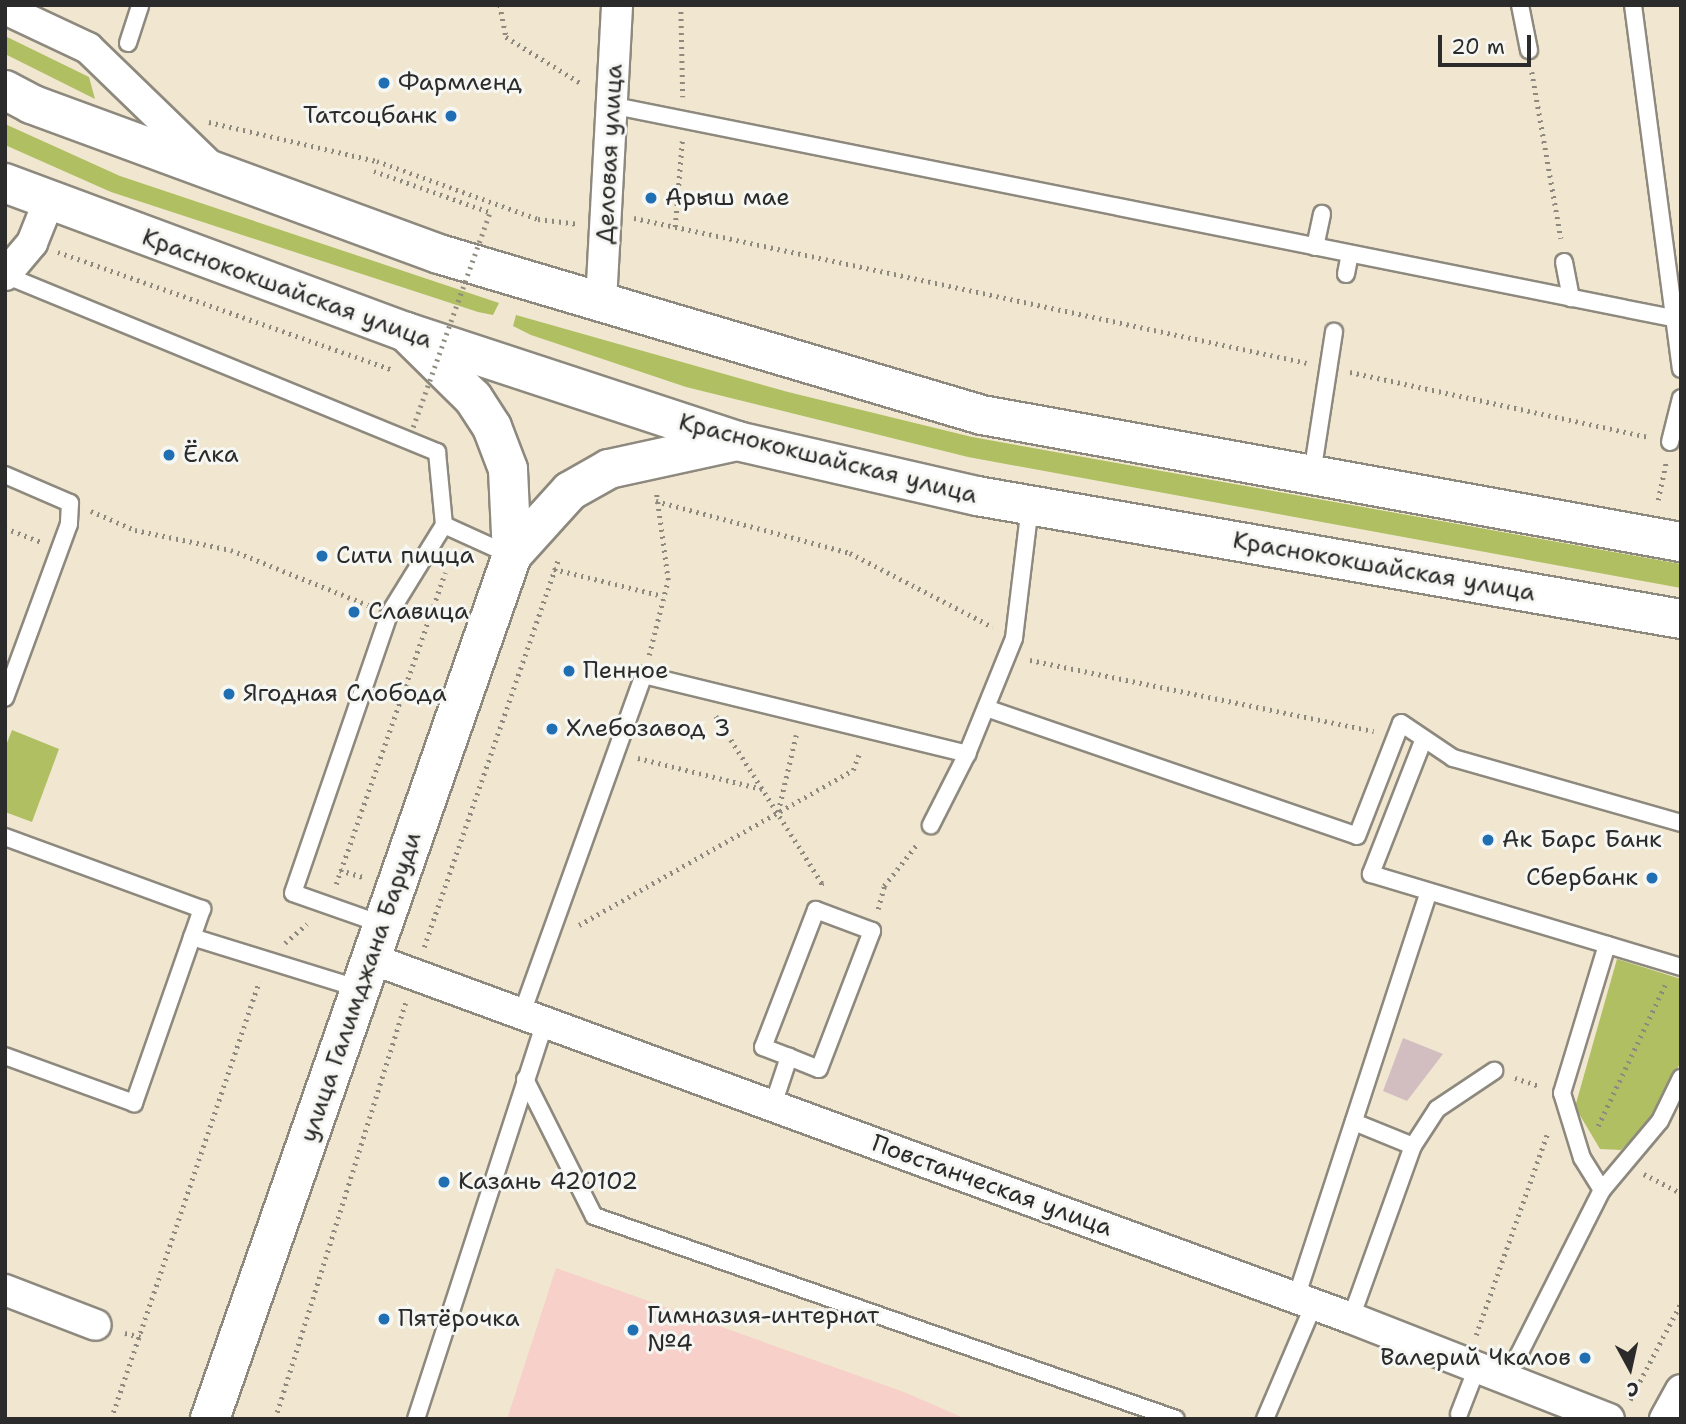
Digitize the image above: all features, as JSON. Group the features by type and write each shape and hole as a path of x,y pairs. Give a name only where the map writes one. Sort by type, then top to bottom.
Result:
{"main road":[{"path":"5,90 216,172 439,254 982,415 1311,477 1681,541"},
{"name":"Краснококшайская улица","path":"5,183 48,202 406,332 737,441 1030,506 1681,619"},
{"name":"улица Галимджана Баруди","path":"210,1419 512,555 506,462 492,427 473,398 406,332"},
{"name":"улица Галимджана Баруди","path":"512,555 570,491 609,469 737,441"}],"street":[{"name":"Деловая улица","path":"601,302 619,223 615,106 617,5"},
{"path":"5,9 88,48 216,172"},
{"path":"7,271 32,243 48,202"},
{"name":"Повстанческая улица","path":"373,958 1351,1318 1474,1357 1508,1376 1618,1412"},
{"path":"5,1290 96,1325"},
{"path":"1665,1419 1681,1390"}],"lane":[{"path":"128,43 140,5"},
{"path":"1520,5 1529,50"},
{"path":"1633,5 1672,318 1681,369"},
{"path":"615,106 1672,318"},
{"path":"1315,247 1322,214"},
{"path":"1346,274 1350,254"},
{"path":"1564,262 1571,298"},
{"path":"7,271 437,452 444,525 389,614 293,893 373,958"},
{"path":"1311,477 1334,332"},
{"path":"1670,442 1681,398"},
{"path":"5,475 70,503 69,524 5,698"},
{"path":"931,825 967,754 1014,638 1030,506"},
{"path":"444,525 512,555"},
{"path":"416,1419 525,1079 547,942 644,675 967,754"},
{"path":"985,708 1357,836 1401,723 1423,741 1454,758 1681,823"},
{"path":"1423,741 1371,874 1678,966"},
{"path":"5,837 202,909 134,1103 5,1056"},
{"path":"1265,1419 1305,1301 1354,1122 1429,892"},
{"path":"816,910 872,930 819,1069 763,1047 816,910"},
{"path":"192,937 373,958"},
{"path":"1602,1190 1582,1158 1562,1093 1607,945"},
{"path":"773,1105 789,1057"},
{"path":"1351,1318 1413,1146 1437,1109 1494,1071"},
{"path":"1508,1376 1602,1190 1622,1162 1660,1121 1681,1078"},
{"path":"525,1079 594,1216 1176,1419"},
{"path":"1354,1122 1413,1146"},
{"path":"1459,1414 1474,1357"}],"path":[{"path":"500,5 506,37 615,106"},
{"path":"675,227 684,119 681,5"},
{"path":"1529,50 1564,262"},
{"path":"206,122 377,162 538,219 675,227 1670,442 1658,500"},
{"path":"374,171 490,212 413,427"},
{"path":"32,243 398,372"},
{"path":"644,675 668,580 655,482"},
{"path":"70,503 135,530 231,550 389,614 435,606"},
{"path":"5,528 60,549"},
{"path":"275,1419 415,974 563,548"},
{"path":"554,569 663,596"},
{"path":"698,688 822,883 816,910"},
{"path":"778,813 802,713"},
{"path":"547,942 853,770 868,730"},
{"path":"616,752 763,789"},
{"path":"872,930 884,887 931,825"},
{"path":"1582,1158 1678,966"},
{"path":"1474,1357 1562,1093 1494,1071"},
{"path":"1622,1162 1681,1193"},
{"path":"1618,1412 1681,1303"}],"shaded area":[{"path":"1403,1038 1443,1054 1407,1101 1383,1091"},
{"name":"Гимназия-интернат №4","path":"556,1268 904,1392 966,1419 507,1419"}],"green space":[{"path":"5,36 89,77 95,99 5,54"},
{"path":"5,124 120,176 499,303 493,315 478,312 111,192 5,145"},
{"path":"516,315 788,392 972,437 1681,564 1681,588 968,457 686,387 531,335 513,326"},
{"path":"12,730 59,749 32,822 5,812 5,748"},
{"path":"1617,959 1681,979 1681,1061 1655,1116 1621,1150 1600,1149 1575,1107"}],"place":[{"name":"Фармленд","path":"384,83"},
{"name":"Татсоцбанк","path":"451,116"},
{"name":"Арыш мае","path":"651,198"},
{"name":"Ёлка","path":"169,455"},
{"name":"Сити пицца","path":"322,556"},
{"name":"Славица","path":"354,612"},
{"name":"Пенное","path":"569,671"},
{"name":"Ягодная Слобода","path":"229,694"},
{"name":"Хлебозавод 3","path":"552,729"},
{"name":"Ак Барс Банк","path":"1488,840"},
{"name":"Сбербанк","path":"1652,878"},
{"name":"Казань 420102","path":"444,1182"},
{"name":"Пятёрочка","path":"384,1319"},
{"name":"Гимназия-интернат №4","path":"633,1330"},
{"name":"Валерий Чкалов","path":"1585,1358"}]}
